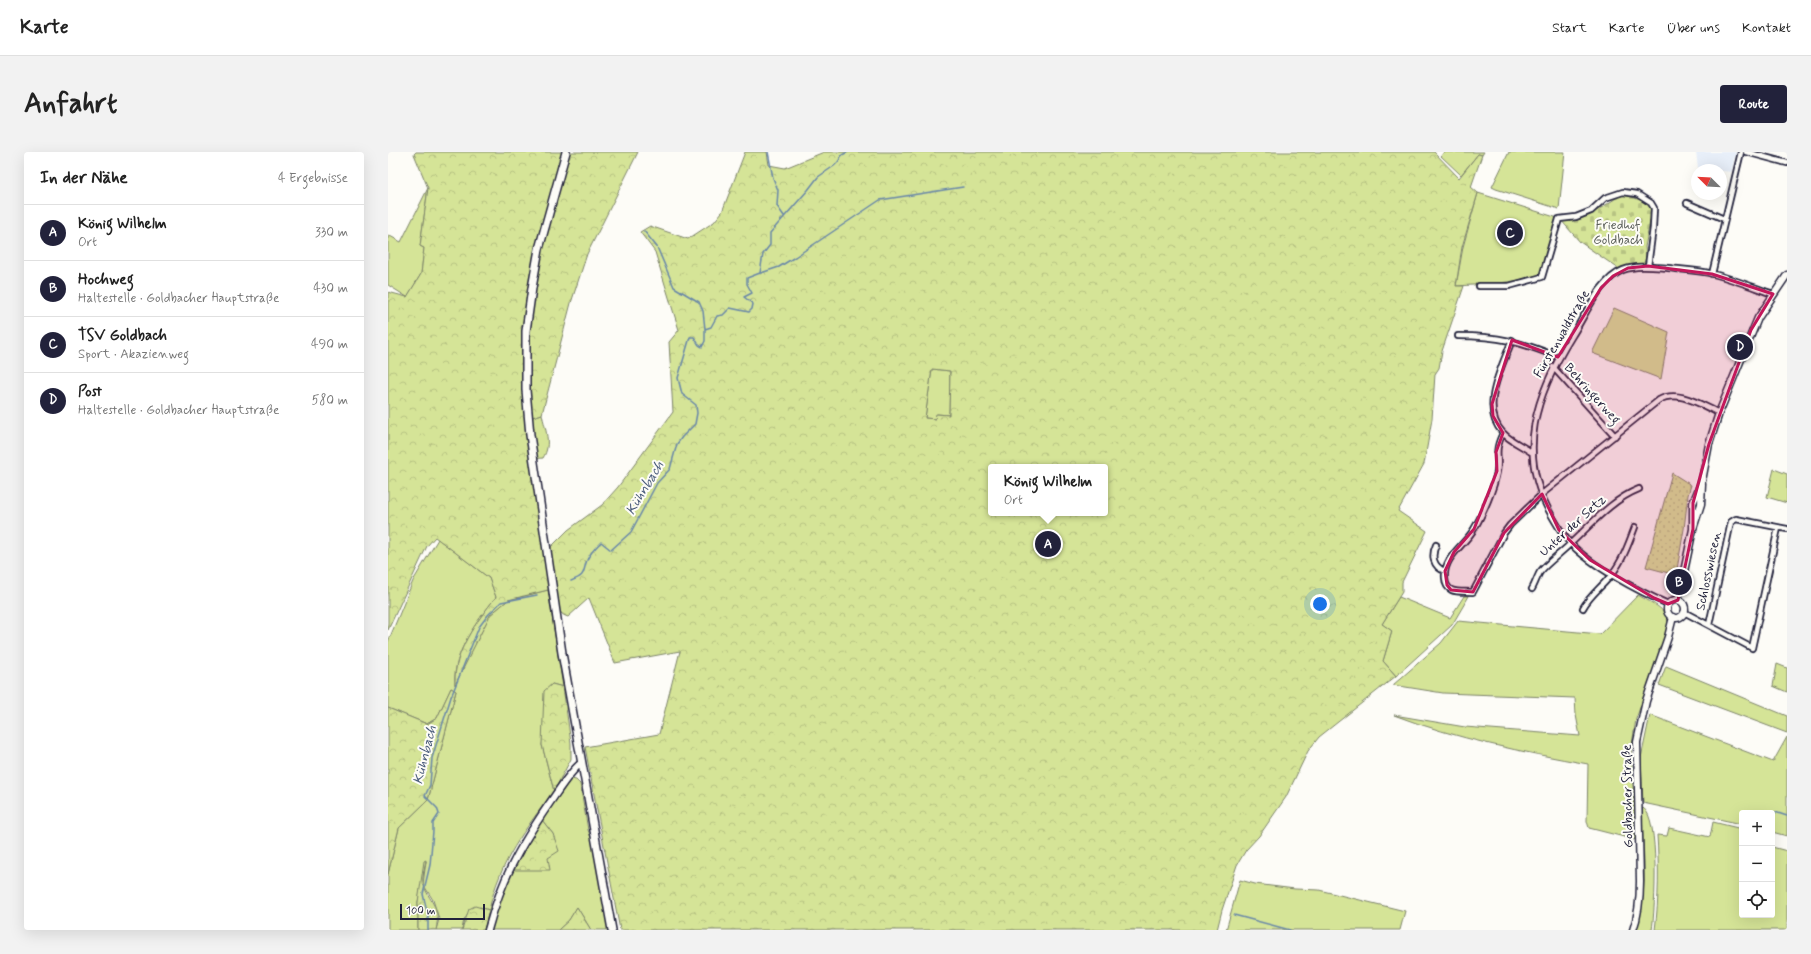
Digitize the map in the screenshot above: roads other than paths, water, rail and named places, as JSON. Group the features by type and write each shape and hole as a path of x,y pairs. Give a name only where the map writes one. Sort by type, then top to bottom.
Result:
{"main road":[{"path":"566,152 538,249 526,331 525,363 530,435 543,534 581,763 612,930"}],"street":[{"path":"1712,274 1741,152"},
{"path":"1746,152 1787,163"},
{"path":"1479,286 1509,286 1542,277 1559,218 1576,217 1591,211 1606,198 1624,192 1638,194 1651,203 1654,208 1654,228 1648,266"},
{"path":"1687,203 1724,219"},
{"name":"Fürstenwaldstraße","path":"1668,604 1654,598 1590,560 1571,544 1559,530 1536,478 1531,452 1539,404 1553,367 1601,288 1612,276 1628,268 1648,266 1712,274 1773,294"},
{"path":"1678,600 1693,529 1693,503 1702,481 1709,444 1719,413 1751,330 1773,294 1787,275"},
{"name":"Behringerweg","path":"1458,336 1483,336 1512,340 1558,358"},
{"path":"1512,340 1494,392 1492,404 1493,416 1503,433 1531,452"},
{"name":"Behringerweg","path":"1553,367 1615,436"},
{"path":"1503,433 1497,444 1497,471 1488,498 1474,529 1454,552 1445,571 1447,585 1451,590 1457,593 1473,592 1510,524 1542,494 1667,396 1680,396 1719,413"},
{"name":"Unter der Setz","path":"1532,589 1539,574 1546,565 1571,544 1594,520 1626,494 1639,489"},
{"name":"Schlosswiesen","path":"1709,625 1731,522 1736,519 1787,529"},
{"path":"1583,608 1588,600 1612,574 1626,552 1635,527"},
{"path":"1684,612 1752,648 1778,528"},
{"path":"1436,546 1433,554 1433,560 1436,565 1445,571"},
{"path":"1678,600 1684,604 1684,612 1680,617 1673,617 1667,612 1668,604 1670,601 1678,600"},
{"name":"Goldbacher Straße","path":"1633,930 1637,919 1640,881 1637,742 1646,701 1668,637 1673,617"},
{"path":"488,930 502,886 515,856 573,769 581,763"}],"waterway":[{"name":"Kühnbach","path":"768,152 773,178 778,190 777,206 784,216"},
{"name":"Kühnbach","path":"705,329 711,327 717,316 723,315 730,308 749,312 752,309 753,304 744,297 752,293 747,284 747,278 760,273 763,254 770,245 770,233 818,177 834,166 842,155 848,152"},
{"path":"761,273 779,267 880,200 963,187"},
{"name":"Kühnbach","path":"571,581 582,575 588,557 601,542 611,550 631,532 657,483 670,469 677,444 695,424 697,413 696,405 682,394 678,378 690,337 694,337 702,347 705,341 703,311 699,302 674,287 657,247 644,231"},
{"name":"Kühnbach","path":"428,930 428,916 423,894 430,865 433,823 439,814 437,808 425,796 430,785 432,758 451,697 479,627 488,615 501,602 537,595"},
{"path":"1775,812 1787,816"},
{"path":"1234,915 1290,930"}],"place":[{"name":"TSV Goldbach","path":"1510,233"},
{"name":"Post","path":"1740,347"},
{"name":"König Wilhelm","path":"1048,544"},
{"name":"Hochweg","path":"1679,582"}],"park label":[{"name":"Friedhof Goldbach","path":"1618,232"}]}
